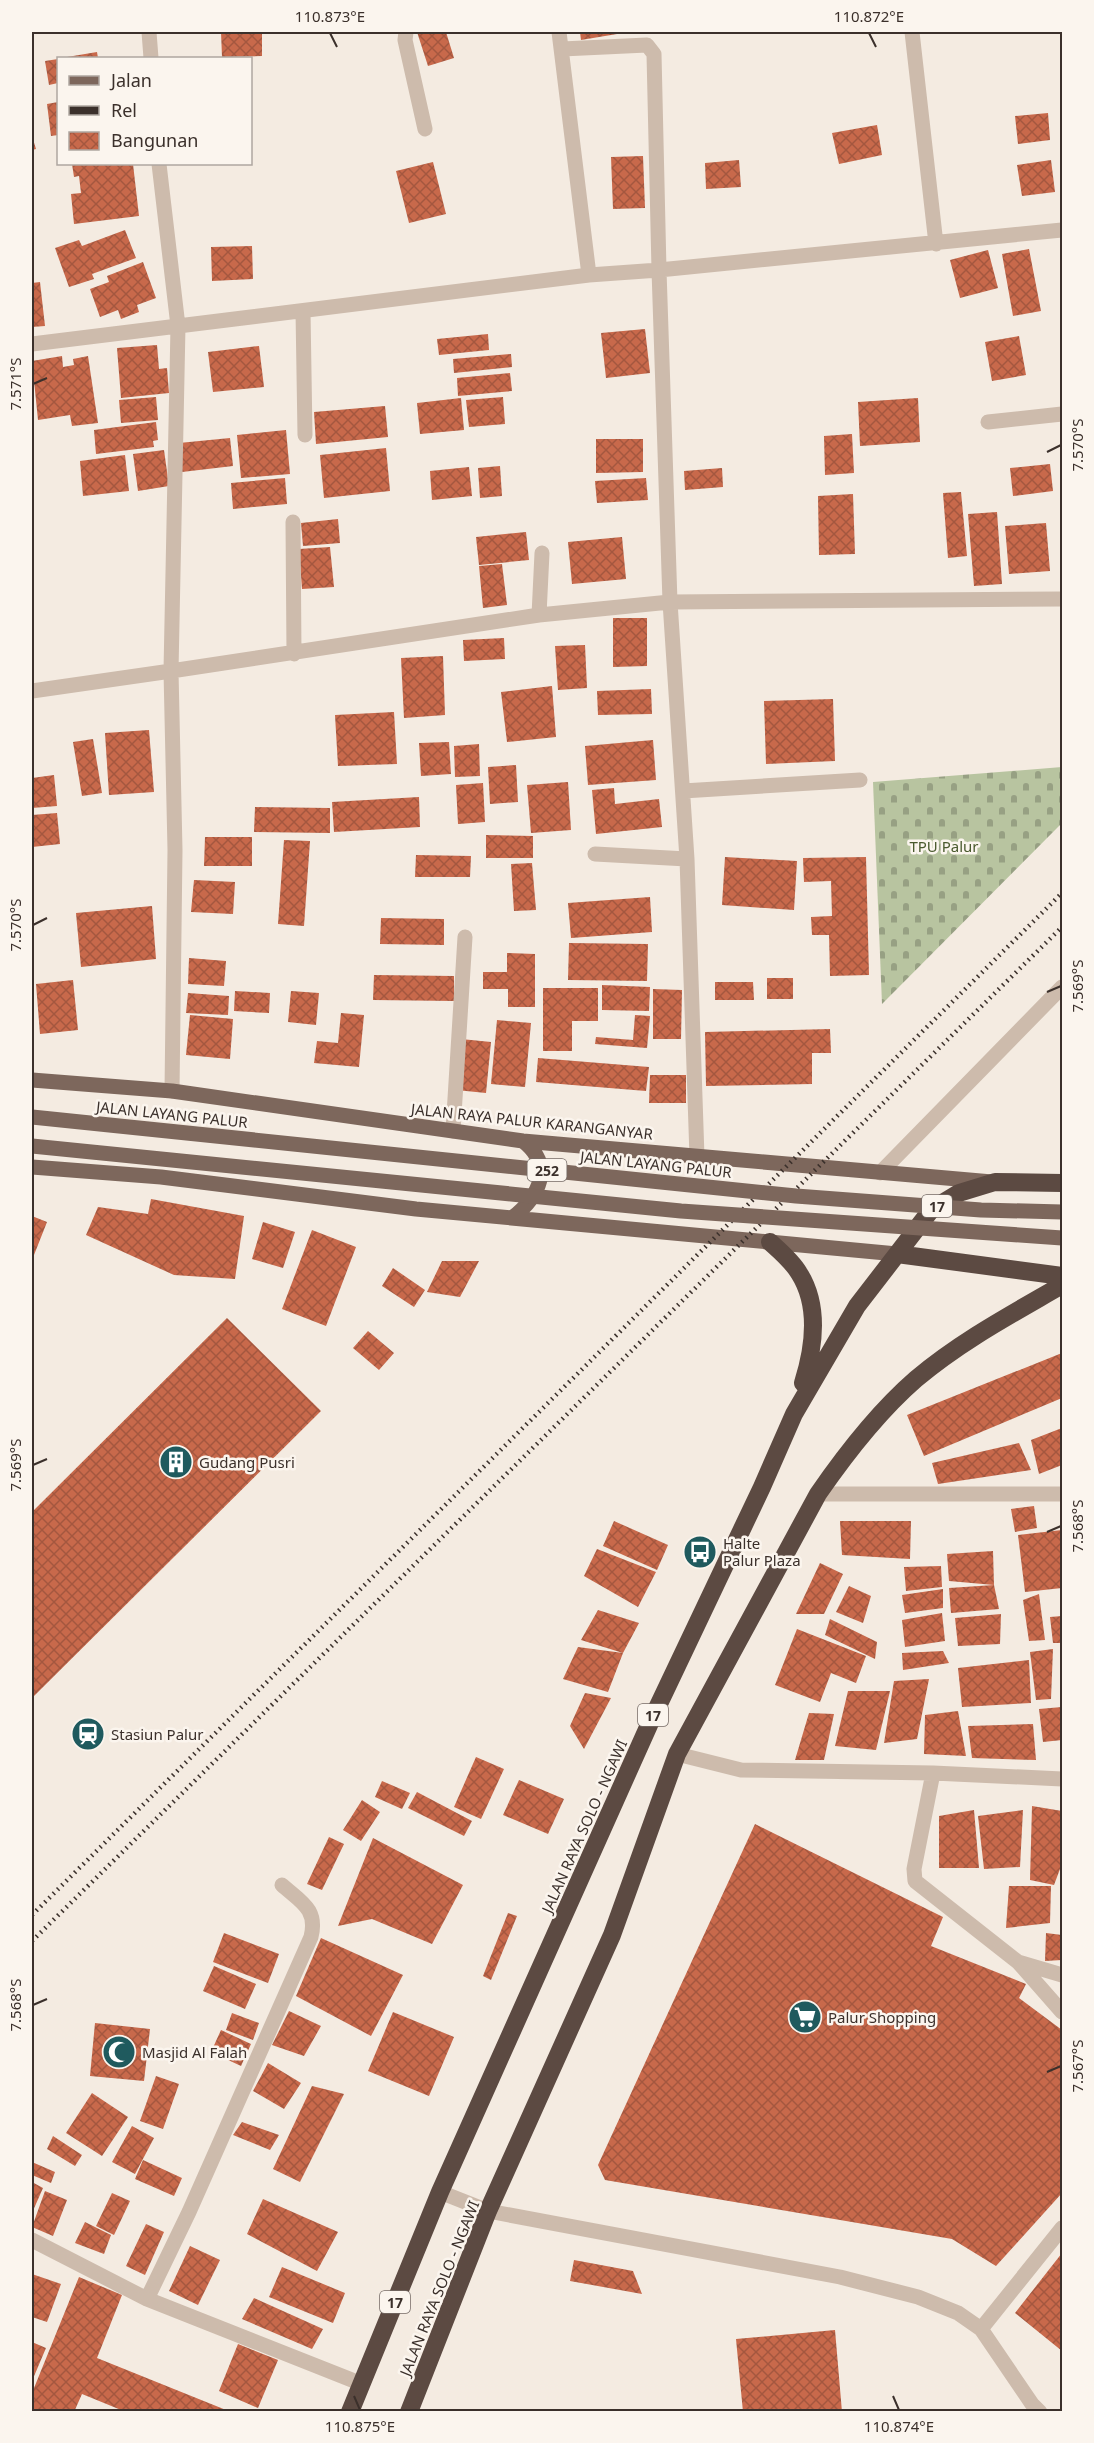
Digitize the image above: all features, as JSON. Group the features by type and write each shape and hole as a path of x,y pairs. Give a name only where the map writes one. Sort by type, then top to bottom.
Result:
{"highway":[{"name":"JALAN RAYA SOLO - NGAWI","path":"350,2412 440,2192 649,1725 762,1487 794,1414 857,1306 931,1210 959,1193 995,1182 1062,1183"},
{"path":"770,1242 799,1272 813,1314 810,1361 794,1414"},
{"path":"897,1254 1062,1276"},
{"name":"JALAN RAYA SOLO - NGAWI","path":"409,2412 488,2211 612,1935 677,1754 818,1494 845,1455 916,1379 980,1332 1062,1285"}],"main road":[{"name":"JALAN RAYA PALUR KARANGANYAR","path":"32,1080 172,1091 523,1141 789,1162 819,1168 995,1182"},
{"name":"JALAN LAYANG PALUR","path":"32,1117 796,1196 981,1210 1062,1212"},
{"path":"512,1218 530,1204 537,1192 541,1166 535,1150 523,1141"},
{"name":"252","path":"32,1146 681,1211 1062,1238"},
{"path":"32,1167 161,1177 512,1218 897,1254"}],"street":[{"path":"149,32 151,57"},
{"path":"406,32 405,40 425,129"},
{"path":"559,32 589,275"},
{"path":"912,32 936,244"},
{"path":"562,49 647,45 654,54 670,602 687,859 697,1156"},
{"path":"159,165 178,326 171,671 175,850 172,1091"},
{"path":"32,344 589,275 936,244 1062,230"},
{"path":"303,311 305,435"},
{"path":"988,422 1062,414"},
{"path":"293,522 294,654"},
{"path":"539,615 542,554"},
{"path":"32,691 294,654 539,615 670,602 1062,599"},
{"path":"683,791 860,780"},
{"path":"595,854 687,859"},
{"path":"453,1131 465,937"},
{"path":"880,1173 1062,987"},
{"path":"818,1494 1062,1494"},
{"path":"677,1754 741,1770 933,1773 1062,1779"},
{"path":"933,1773 914,1869 915,1881 1018,1962 1062,2012"},
{"path":"147,2298 189,2212 311,1937 314,1925 309,1908 282,1885"},
{"path":"1018,1962 1062,1975"},
{"path":"440,2192 488,2211 840,2277 939,2304 981,2329 1032,2404 1040,2412"},
{"path":"981,2329 1062,2228"},
{"path":"32,2240 147,2298 362,2384"}],"green space":[{"name":"TPU Palur","path":"1062,767 1062,823 882,1004 873,782"}],"building":[{"path":"221,32 262,32 262,56 222,57"},
{"path":"417,32 446,32 454,58 428,66"},
{"path":"580,32 623,32 623,33 581,40"},
{"path":"97,52 98,57 67,57"},
{"path":"57,59 57,83 49,85 45,61"},
{"path":"57,102 57,135 51,136 47,104"},
{"path":"1048,113 1050,140 1018,144 1015,116"},
{"path":"877,125 882,155 839,164 832,133"},
{"path":"32,136 36,149 32,150"},
{"path":"643,156 645,208 613,209 611,157"},
{"path":"739,160 741,187 706,189 705,163"},
{"path":"1051,160 1055,192 1022,196 1017,165"},
{"path":"433,162 446,214 409,223 396,171"},
{"path":"72,165 133,165 139,216 74,224 71,194 81,193 79,176 74,177"},
{"path":"125,230 136,258 92,274 94,279 69,287 55,248 79,240 82,246"},
{"path":"252,246 253,279 212,281 211,247"},
{"path":"1029,249 1041,311 1013,316 1002,254"},
{"path":"988,250 998,288 960,298 950,260"},
{"path":"143,262 156,298 137,305 139,312 121,319 118,310 100,317 90,289 109,282 107,276"},
{"path":"40,282 45,326 32,327 32,283"},
{"path":"645,329 650,373 606,378 601,333"},
{"path":"488,334 489,350 439,355 437,339"},
{"path":"1019,336 1026,375 992,381 985,342"},
{"path":"157,345 159,369 167,368 169,393 121,398 117,348"},
{"path":"259,346 264,387 213,392 208,352"},
{"path":"511,354 512,367 454,373 453,359"},
{"path":"62,356 63,367 74,365 73,359 88,356 98,423 72,426 70,415 38,420 32,361"},
{"path":"510,373 512,391 458,396 457,378"},
{"path":"156,397 158,420 121,423 119,400"},
{"path":"503,397 505,424 469,427 466,400"},
{"path":"461,398 464,430 420,434 417,403"},
{"path":"918,398 920,442 860,446 858,402"},
{"path":"385,406 388,437 316,444 314,412"},
{"path":"156,422 158,440 153,441 154,447 96,454 94,430"},
{"path":"286,430 290,474 241,478 237,435"},
{"path":"852,434 854,473 825,475 824,436"},
{"path":"230,438 233,466 182,472 179,443"},
{"path":"596,439 643,439 643,472 596,473"},
{"path":"386,448 390,491 324,498 320,455"},
{"path":"164,450 169,486 138,491 133,454"},
{"path":"125,455 129,491 83,496 80,461"},
{"path":"1050,464 1053,491 1013,496 1010,468"},
{"path":"500,466 502,496 480,498 478,468"},
{"path":"469,467 472,496 432,500 430,471"},
{"path":"722,468 723,487 685,490 684,471"},
{"path":"285,478 287,504 233,509 231,483"},
{"path":"646,478 648,500 597,503 595,481"},
{"path":"961,492 967,556 948,558 943,493"},
{"path":"853,494 855,554 819,555 818,496"},
{"path":"997,512 1002,584 974,586 968,514"},
{"path":"338,519 340,543 303,546 301,523"},
{"path":"1046,523 1050,571 1009,574 1005,526"},
{"path":"526,532 529,560 479,565 476,537"},
{"path":"622,537 626,579 572,584 568,542"},
{"path":"330,547 334,587 302,589 299,549"},
{"path":"502,564 507,605 483,608 479,566"},
{"path":"613,618 647,618 647,666 613,667"},
{"path":"504,638 505,659 464,661 463,640"},
{"path":"585,645 587,688 558,690 555,646"},
{"path":"443,656 445,715 404,718 401,658"},
{"path":"552,686 556,737 507,742 501,692"},
{"path":"651,689 652,714 598,715 597,691"},
{"path":"833,699 835,761 766,764 764,701"},
{"path":"394,712 397,764 338,766 335,715"},
{"path":"149,730 154,792 109,795 105,733"},
{"path":"93,739 102,793 82,796 73,742"},
{"path":"653,740 656,780 588,785 585,746"},
{"path":"449,742 451,774 421,776 419,743"},
{"path":"479,744 480,776 455,777 454,746"},
{"path":"516,765 518,802 490,804 488,767"},
{"path":"54,775 57,806 32,808 32,778"},
{"path":"568,782 571,830 531,833 527,785"},
{"path":"483,783 485,822 458,824 456,785"},
{"path":"614,788 615,804 659,799 662,827 596,834 592,790"},
{"path":"419,797 420,827 334,832 332,802"},
{"path":"255,807 330,808 330,833 254,832"},
{"path":"57,813 60,844 32,847 32,815"},
{"path":"486,835 533,836 533,858 486,858"},
{"path":"205,837 252,837 252,866 204,866"},
{"path":"284,840 310,841 304,926 278,924"},
{"path":"416,855 471,856 470,877 415,877"},
{"path":"725,857 797,861 794,910 722,905"},
{"path":"866,857 869,975 830,976 829,935 812,935 811,917 832,916 831,881 804,882 803,858"},
{"path":"532,863 536,910 514,911 511,864"},
{"path":"194,880 235,882 233,914 191,912"},
{"path":"650,897 652,932 571,938 568,903"},
{"path":"152,906 156,959 81,967 76,913"},
{"path":"381,918 444,919 444,945 380,944"},
{"path":"569,943 648,944 647,981 568,980"},
{"path":"507,953 535,954 535,1007 508,1007 508,989 483,989 483,972 507,972"},
{"path":"189,958 226,961 224,986 188,984"},
{"path":"374,975 454,976 454,1001 373,1000"},
{"path":"767,978 793,978 793,999 767,999"},
{"path":"73,980 78,1030 40,1034 36,984"},
{"path":"715,982 753,982 754,1000 715,1000"},
{"path":"602,985 650,987 649,1011 602,1010"},
{"path":"543,988 598,988 598,1021 572,1021 572,1051 543,1051"},
{"path":"653,989 682,990 681,1039 653,1039"},
{"path":"235,991 270,993 269,1013 234,1011"},
{"path":"291,991 319,993 316,1025 288,1022"},
{"path":"188,993 229,996 228,1015 186,1013"},
{"path":"341,1013 364,1015 359,1067 314,1063 317,1041 338,1043"},
{"path":"190,1015 233,1019 230,1059 186,1055"},
{"path":"635,1015 650,1016 647,1048 595,1044 596,1037 633,1040"},
{"path":"497,1020 531,1023 525,1087 491,1084"},
{"path":"830,1029 831,1053 812,1053 812,1084 706,1086 705,1032"},
{"path":"461,1039 491,1042 486,1093 456,1090"},
{"path":"538,1058 649,1067 646,1091 536,1082"},
{"path":"650,1075 686,1075 686,1103 649,1103"},
{"path":"151,1199 244,1216 235,1279 174,1275 86,1235 98,1207 148,1214"},
{"path":"32,1216 47,1222 34,1255 32,1254"},
{"path":"263,1222 295,1232 283,1268 252,1259"},
{"path":"312,1230 356,1247 326,1326 282,1309"},
{"path":"442,1261 479,1261 460,1297 427,1292"},
{"path":"393,1268 425,1290 414,1307 382,1286"},
{"name":"Gudang Pusri","path":"227,1318 321,1411 32,1698 32,1512"},
{"path":"368,1331 394,1353 379,1370 353,1348"},
{"path":"1062,1353 1062,1398 924,1456 907,1415"},
{"path":"1062,1428 1062,1465 1039,1474 1031,1440"},
{"path":"1019,1443 1031,1470 938,1484 932,1463"},
{"path":"1034,1506 1037,1528 1015,1532 1011,1509"},
{"path":"614,1521 668,1545 657,1570 603,1546"},
{"path":"840,1521 911,1521 910,1559 842,1555"},
{"path":"1062,1530 1062,1588 1025,1592 1018,1535"},
{"path":"597,1549 656,1572 638,1607 584,1576"},
{"path":"993,1551 994,1585 949,1581 947,1554"},
{"path":"820,1563 843,1574 824,1614 796,1614"},
{"path":"941,1566 942,1587 906,1591 904,1567"},
{"path":"994,1585 999,1609 951,1613 949,1588"},
{"path":"849,1586 871,1596 863,1623 836,1612"},
{"path":"943,1589 943,1608 905,1613 902,1595"},
{"path":"1039,1594 1045,1640 1029,1641 1023,1600"},
{"path":"598,1610 639,1623 623,1653 581,1640"},
{"path":"942,1613 945,1641 905,1647 902,1620"},
{"path":"1001,1614 1000,1644 958,1646 955,1618"},
{"path":"1062,1616 1062,1643 1053,1643 1050,1617"},
{"path":"830,1619 877,1642 875,1659 825,1635"},
{"path":"797,1629 866,1656 856,1683 831,1673 820,1702 775,1685"},
{"path":"578,1647 623,1653 608,1692 563,1679"},
{"path":"1053,1649 1051,1699 1036,1700 1030,1652"},
{"path":"943,1651 949,1663 903,1670 902,1653"},
{"path":"1029,1660 1031,1703 962,1707 958,1668"},
{"path":"929,1679 917,1739 884,1743 894,1681"},
{"path":"848,1691 890,1691 876,1750 835,1746"},
{"path":"585,1693 611,1698 584,1749 570,1726"},
{"path":"1062,1707 1062,1740 1043,1742 1039,1709"},
{"path":"958,1711 966,1756 924,1754 925,1715"},
{"path":"809,1713 834,1714 824,1760 795,1760"},
{"path":"1033,1724 1036,1760 972,1758 968,1726"},
{"path":"476,1757 504,1769 481,1819 454,1807"},
{"path":"519,1780 564,1799 548,1834 503,1815"},
{"path":"382,1781 410,1793 402,1809 375,1797"},
{"path":"417,1792 472,1821 464,1836 408,1808"},
{"path":"362,1800 380,1812 361,1841 343,1830"},
{"path":"1032,1806 1062,1811 1062,1869 1054,1885 1030,1880"},
{"path":"974,1810 979,1868 939,1868 939,1816"},
{"path":"1023,1810 1020,1867 984,1869 978,1816"},
{"path":"755,1824 943,1917 931,1946 1026,1984 1019,1998 1062,2030 1062,2193 996,2266 952,2239 605,2180 598,2165"},
{"path":"329,1837 344,1844 322,1890 307,1884"},
{"path":"373,1838 463,1885 432,1944 372,1919 338,1926"},
{"path":"1009,1886 1051,1886 1050,1923 1006,1928"},
{"path":"508,1913 517,1916 491,1980 483,1976"},
{"path":"224,1933 279,1954 268,1983 213,1962"},
{"path":"1046,1933 1062,1935 1062,1960 1045,1961"},
{"path":"321,1938 403,1975 371,2036 296,1996"},
{"path":"214,1966 256,1984 245,2009 203,1991"},
{"path":"289,2011 321,2026 304,2056 272,2045"},
{"path":"393,2012 454,2037 429,2096 368,2071"},
{"path":"232,2013 259,2023 253,2040 226,2030"},
{"name":"Masjid Al Falah","path":"95,2023 150,2029 144,2081 90,2076"},
{"path":"221,2030 251,2044 241,2066 211,2052"},
{"path":"268,2063 301,2083 284,2109 253,2091"},
{"path":"156,2076 179,2084 163,2129 140,2121"},
{"path":"312,2086 344,2094 300,2182 273,2169"},
{"path":"92,2093 128,2117 102,2156 66,2133"},
{"path":"242,2122 279,2135 270,2150 233,2135"},
{"path":"132,2126 154,2138 135,2174 112,2162"},
{"path":"53,2136 82,2155 75,2166 47,2149"},
{"path":"143,2160 182,2178 174,2196 135,2179"},
{"path":"32,2162 55,2172 51,2183 32,2175"},
{"path":"32,2182 43,2188 32,2213"},
{"path":"45,2191 67,2200 53,2236 32,2227"},
{"path":"112,2193 130,2201 114,2235 96,2226"},
{"path":"263,2199 338,2232 317,2271 247,2234"},
{"path":"85,2222 111,2235 104,2254 75,2243"},
{"path":"146,2224 164,2232 145,2275 126,2266"},
{"path":"190,2246 220,2260 198,2305 169,2291"},
{"path":"1062,2253 1062,2351 1015,2313"},
{"path":"574,2260 633,2271 642,2294 570,2281"},
{"path":"282,2267 345,2293 333,2323 269,2297"},
{"path":"32,2274 61,2284 47,2322 32,2317"},
{"path":"79,2277 122,2295 97,2358 231,2412 126,2412 82,2394 74,2412 32,2412 32,2393"},
{"path":"254,2298 323,2329 312,2349 242,2319"},
{"path":"835,2330 842,2412 743,2412 736,2339"},
{"path":"32,2342 46,2348 32,2381"},
{"path":"238,2344 278,2360 258,2408 219,2391"}],"railway":[{"path":"32,1915 1062,893"},
{"path":"32,1941 1062,927"}],"place":[{"name":"Gudang Pusri","path":"176,1462"},
{"name":"Halte Palur Plaza","path":"700,1552"},
{"name":"Stasiun Palur","path":"88,1734"},
{"name":"Palur Shopping","path":"805,2017"},
{"name":"Masjid Al Falah","path":"119,2052"}]}
